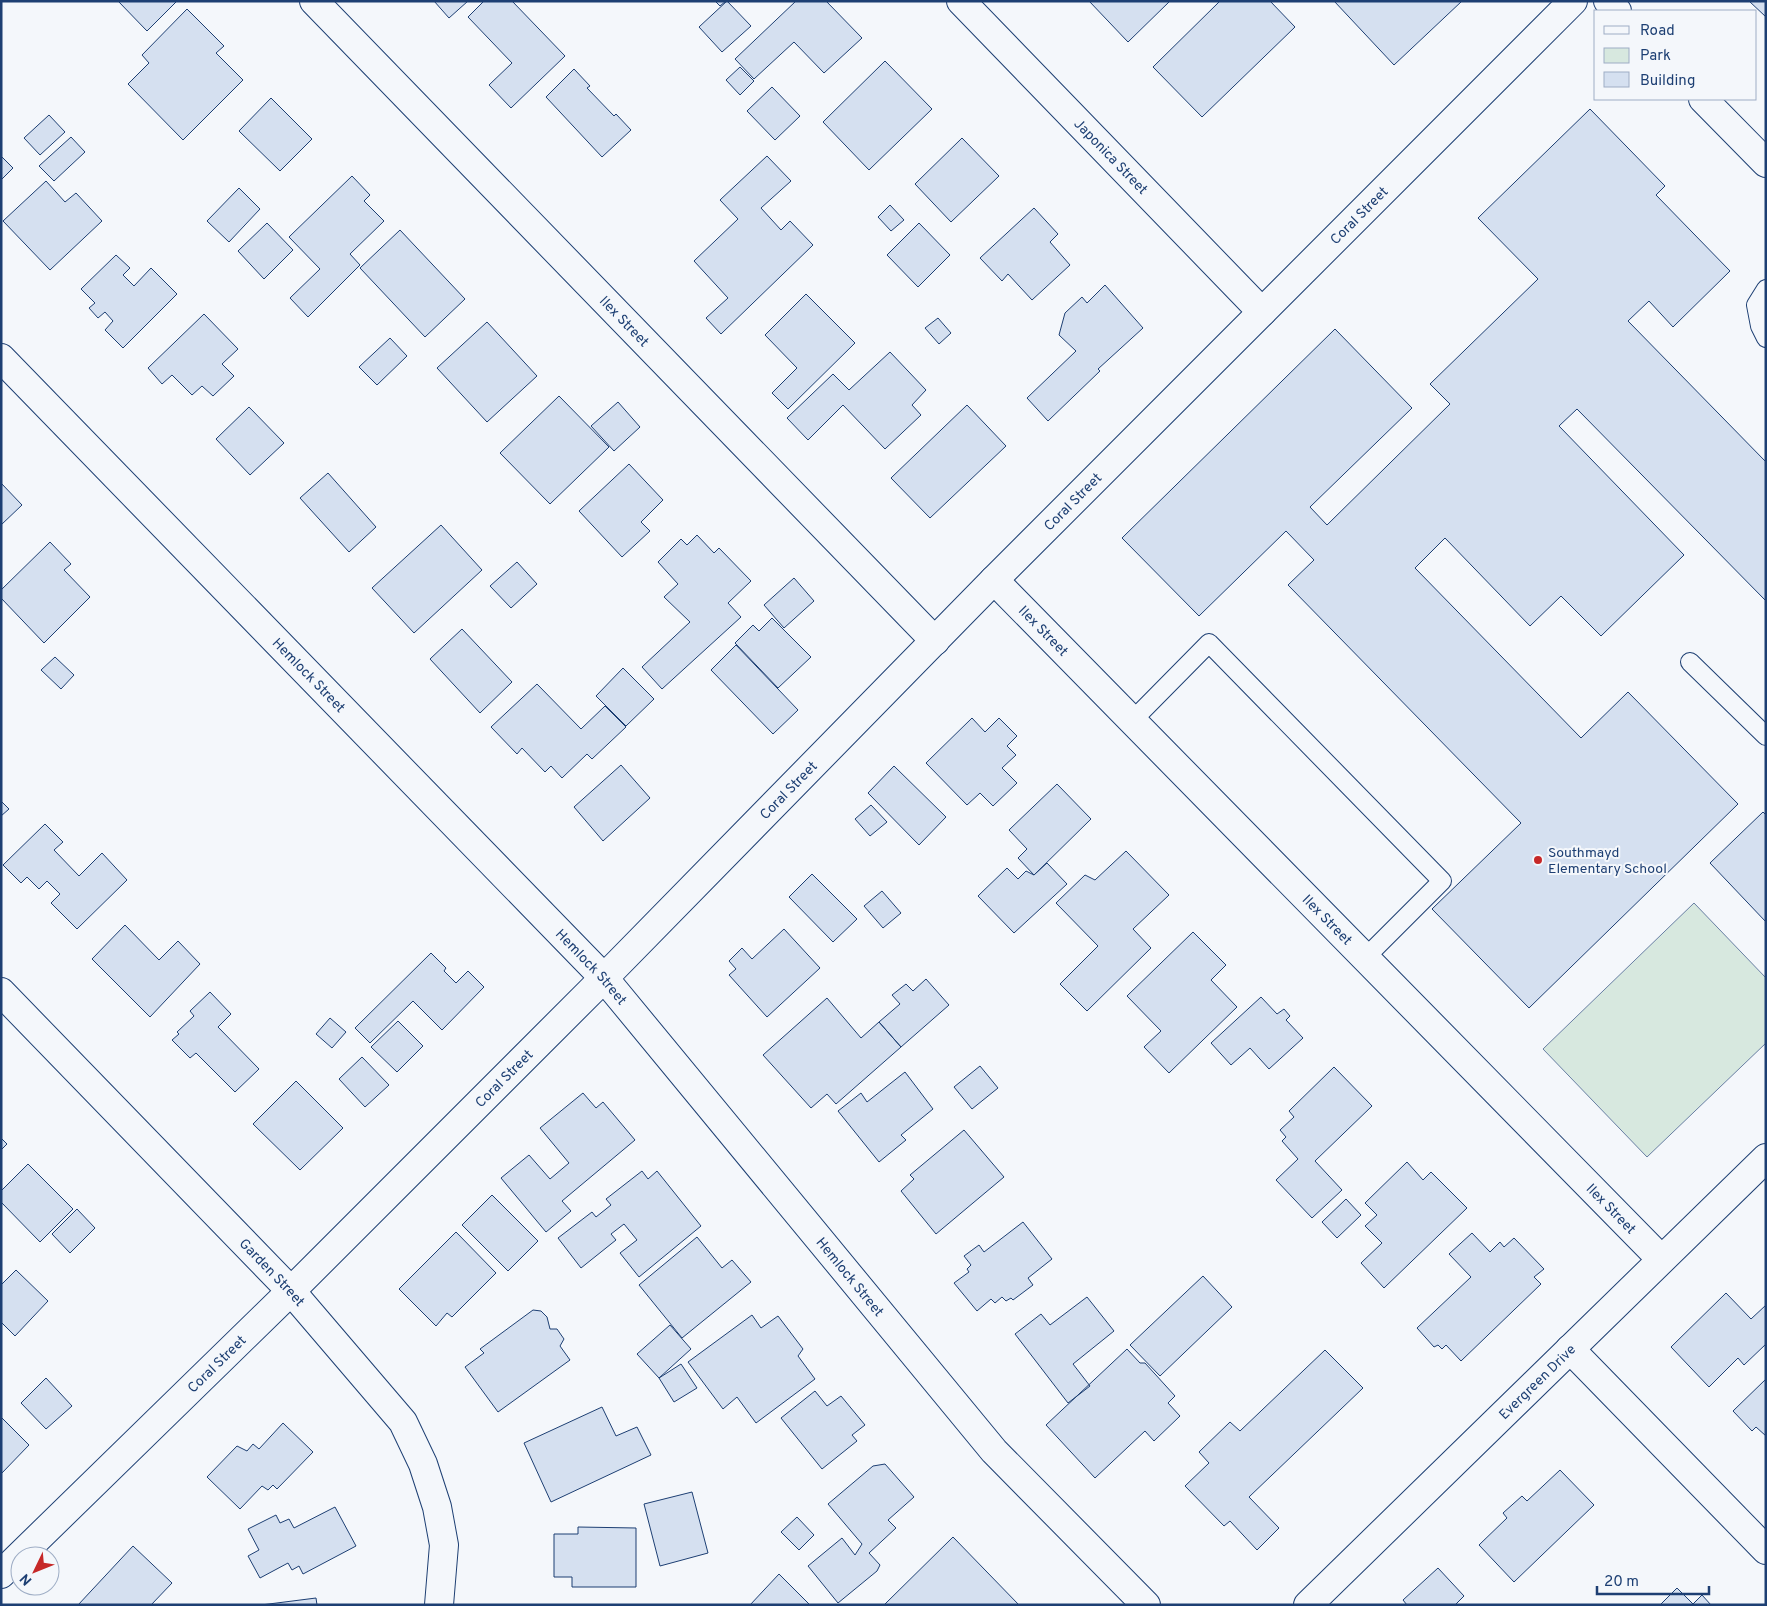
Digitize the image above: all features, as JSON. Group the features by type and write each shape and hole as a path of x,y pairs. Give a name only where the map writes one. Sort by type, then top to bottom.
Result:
{"street":[{"name":"Ilex Street","path":"314,1 935,641"},
{"name":"Japonica Street","path":"961,1 1262,312"},
{"name":"Coral Street","path":"1,1574 292,1292 604,978 994,580 1573,1"},
{"path":"1608,1 1617,10"},
{"path":"1704,100 1766,163"},
{"name":"Hemlock Street","path":"1,358 604,978 994,1451 1139,1602"},
{"name":"Ilex Street","path":"994,580 1661,1259"},
{"name":"Garden Street","path":"1,992 292,1292 403,1422 422,1464 437,1507 444,1545 439,1605"},
{"name":"Evergreen Drive","path":"1308,1605 1766,1158"},
{"path":"1570,1349 1766,1550"}],"lane":[{"path":"1766,289 1756,305 1760,326 1766,338"},
{"path":"1132,721 1209,643 1442,881 1365,958"},
{"path":"1690,662 1766,736"}],"green space":[{"path":"1694,903 1766,978 1766,1043 1647,1157 1543,1049"}],"building":[{"path":"118,1 175,1 176,2 147,31"},
{"path":"434,1 468,1 449,18"},
{"path":"484,1 512,1 565,56 511,108 489,85 512,63 468,17"},
{"path":"715,1 726,1 720,6"},
{"path":"727,1 751,26 722,52 699,27"},
{"path":"796,1 826,1 862,38 824,73 794,42 754,79 735,59"},
{"path":"1089,1 1170,1 1128,42"},
{"path":"1220,1 1270,1 1295,27 1202,117 1153,67"},
{"path":"1334,1 1462,1 1394,65"},
{"path":"1749,1 1766,1 1766,17"},
{"path":"187,9 224,46 216,53 243,80 183,140 128,84 149,63 142,55"},
{"path":"885,61 932,109 869,170 823,122"},
{"path":"740,67 754,81 740,95 726,80"},
{"path":"574,69 590,86 587,88 614,116 616,114 631,130 602,157 546,97"},
{"path":"772,87 800,116 775,140 747,111"},
{"path":"271,98 312,139 280,171 239,131"},
{"path":"1590,109 1665,186 1656,195 1730,271 1673,327 1649,301 1628,321 1766,462 1766,601 1577,409 1559,426 1684,555 1601,636 1561,596 1530,626 1445,538 1415,568 1581,738 1628,692 1738,804 1529,1008 1432,909 1521,823 1288,585 1314,560 1286,531 1199,616 1122,538 1335,329 1412,408 1310,507 1327,525 1450,404 1430,384 1538,279 1478,218"},
{"path":"49,115 65,132 40,155 24,138"},
{"path":"71,137 85,152 54,181 39,166"},
{"path":"962,138 999,176 951,222 915,184"},
{"path":"1,156 13,168 1,180"},
{"path":"767,156 791,181 761,208 781,230 790,221 813,245 721,334 706,318 728,298 694,261 738,219 720,200"},
{"path":"352,176 370,195 364,201 384,221 350,254 360,265 308,317 290,298 320,269 289,237"},
{"path":"46,181 65,202 76,193 102,221 50,270 3,221"},
{"path":"239,188 260,209 229,242 207,221"},
{"path":"890,205 904,220 891,231 878,217"},
{"path":"1034,208 1058,234 1050,242 1070,265 1032,300 1008,274 1002,281 980,258"},
{"path":"267,223 293,250 264,279 238,251"},
{"path":"919,223 950,255 918,287 887,255"},
{"path":"400,230 465,299 425,337 360,268"},
{"path":"116,255 130,268 123,275 134,286 151,268 177,294 123,348 105,330 113,321 105,312 98,318 89,308 95,303 81,289"},
{"path":"1105,285 1143,328 1098,369 1100,371 1048,421 1027,398 1076,351 1059,335 1065,313 1082,297 1087,303"},
{"path":"806,294 855,343 788,409 772,393 797,368 765,335"},
{"path":"204,314 238,349 222,364 234,376 213,396 202,386 192,395 172,375 162,384 148,368"},
{"path":"938,318 951,333 939,344 925,328"},
{"path":"487,322 537,376 487,422 437,368"},
{"path":"390,338 407,356 377,385 359,367"},
{"path":"890,352 926,390 912,405 921,415 885,449 843,405 808,440 787,418 833,374 849,390"},
{"path":"559,396 609,447 550,504 500,453"},
{"path":"618,402 640,427 614,451 591,426"},
{"path":"967,405 1006,446 930,518 891,478"},
{"path":"249,407 284,443 250,475 216,439"},
{"path":"629,464 663,500 641,522 650,531 622,557 579,511"},
{"path":"328,473 376,527 349,552 300,498"},
{"path":"1,483 22,505 1,525"},
{"path":"441,525 482,570 414,633 372,588"},
{"path":"697,535 714,553 719,548 751,581 728,603 741,617 662,689 642,667 690,622 664,597 678,584 658,562 681,539 687,545"},
{"path":"50,542 71,564 64,570 90,597 44,643 1,598 1,590"},
{"path":"517,562 537,584 511,608 490,586"},
{"path":"794,578 814,601 784,628 764,605"},
{"path":"772,618 811,657 778,688 735,643 753,625 759,631"},
{"path":"462,629 512,682 480,713 430,659"},
{"path":"736,645 798,710 773,734 711,670"},
{"path":"55,657 74,675 61,689 41,670"},
{"path":"623,668 654,699 626,726 596,696"},
{"path":"537,684 581,729 605,706 626,727 592,759 587,754 562,778 551,766 545,772 522,748 517,754 491,727"},
{"path":"972,718 985,732 999,718 1017,736 1007,746 1016,755 1002,768 1017,783 993,806 980,793 967,805 926,763"},
{"path":"621,765 650,798 603,841 574,807"},
{"path":"894,766 946,817 919,845 868,793"},
{"path":"1057,784 1091,819 1034,875 1018,858 1027,849 1009,830"},
{"path":"1,801 9,809 1,816"},
{"path":"871,805 887,822 870,836 855,819"},
{"path":"1763,812 1766,815 1766,922 1710,863"},
{"path":"45,824 63,842 54,850 79,876 102,853 127,880 77,929 51,903 60,894 47,881 39,889 27,877 21,883 3,865"},
{"path":"1126,851 1169,895 1133,929 1151,948 1087,1011 1060,984 1098,946 1056,903 1085,875 1095,880"},
{"path":"1047,863 1067,884 1014,933 978,896 1007,868 1018,879 1026,871 1034,875"},
{"path":"812,874 857,919 833,942 789,897"},
{"path":"882,891 901,913 883,928 864,906"},
{"path":"125,925 159,960 178,941 200,964 150,1017 92,959"},
{"path":"784,929 820,968 767,1017 729,975 736,969 729,961 742,948 752,959"},
{"path":"1193,932 1226,965 1211,980 1237,1007 1169,1073 1144,1047 1161,1031 1127,996"},
{"path":"431,953 446,968 444,971 456,983 468,971 484,987 442,1030 413,1001 370,1043 355,1028"},
{"path":"926,979 949,1005 901,1047 879,1022 900,1004 892,995 906,984 913,991"},
{"path":"210,992 231,1014 218,1027 259,1069 235,1092 196,1053 190,1058 172,1040 179,1034 177,1032 194,1016 190,1011"},
{"path":"1261,997 1277,1014 1284,1009 1290,1016 1286,1020 1303,1038 1269,1069 1250,1048 1231,1065 1211,1043"},
{"path":"827,998 861,1038 879,1022 901,1047 836,1104 827,1094 811,1108 763,1055"},
{"path":"330,1018 346,1032 332,1048 316,1034"},
{"path":"398,1021 423,1046 397,1072 371,1047"},
{"path":"362,1057 389,1085 365,1107 339,1079"},
{"path":"980,1066 998,1088 972,1109 954,1087"},
{"path":"1334,1067 1372,1106 1315,1161 1342,1190 1312,1218 1276,1180 1298,1159 1282,1141 1286,1137 1280,1130 1294,1117 1289,1111"},
{"path":"905,1072 933,1109 901,1135 906,1140 879,1162 838,1111 861,1093 867,1102"},
{"path":"296,1081 343,1128 300,1170 253,1124"},
{"path":"583,1093 596,1108 603,1102 635,1140 562,1201 571,1211 546,1232 501,1178 529,1155 550,1179 569,1163 540,1128"},
{"path":"964,1130 1004,1177 936,1234 901,1191 914,1179 910,1175"},
{"path":"1,1138 7,1144 1,1150"},
{"path":"1407,1162 1423,1180 1431,1172 1467,1208 1384,1288 1361,1263 1382,1243 1365,1226 1377,1215 1365,1203"},
{"path":"28,1164 73,1209 40,1242 1,1202 1,1191"},
{"path":"642,1171 648,1179 657,1171 701,1226 639,1277 620,1253 637,1240 624,1224 611,1234 616,1240 581,1268 558,1238 592,1212 596,1217 611,1205 606,1199"},
{"path":"492,1195 538,1241 508,1271 462,1225"},
{"path":"1346,1199 1361,1215 1337,1238 1322,1222"},
{"path":"77,1209 95,1228 70,1253 52,1234"},
{"path":"1023,1222 1052,1259 1028,1278 1033,1285 1013,1300 1011,1298 1006,1301 1002,1297 995,1303 991,1299 977,1311 954,1283 969,1272 967,1269 971,1265 964,1256 979,1245 984,1252"},
{"path":"456,1232 496,1273 452,1317 447,1313 436,1326 399,1289"},
{"path":"1472,1233 1490,1252 1500,1242 1504,1247 1514,1238 1544,1269 1534,1277 1541,1284 1461,1361 1446,1345 1442,1349 1438,1345 1434,1347 1417,1328 1471,1277 1449,1254"},
{"path":"697,1237 722,1268 732,1260 751,1282 682,1338 639,1285"},
{"path":"16,1270 48,1301 15,1336 1,1322 1,1285"},
{"path":"1203,1276 1232,1307 1160,1376 1130,1345"},
{"path":"1726,1293 1751,1319 1766,1305 1766,1344 1744,1365 1738,1358 1709,1387 1671,1347"},
{"path":"1087,1297 1114,1331 1073,1364 1090,1386 1068,1403 1015,1334 1041,1314 1050,1325"},
{"path":"533,1310 541,1311 547,1317 550,1329 557,1329 564,1339 560,1346 570,1360 498,1412 465,1367 484,1353 480,1349"},
{"path":"752,1315 761,1328 778,1316 803,1349 798,1356 815,1379 756,1423 737,1397 723,1409 688,1362"},
{"path":"670,1325 691,1349 659,1378 637,1354"},
{"path":"1127,1349 1140,1363 1145,1363 1175,1396 1168,1403 1180,1416 1154,1441 1145,1431 1095,1478 1046,1425"},
{"path":"1325,1350 1363,1388 1249,1497 1279,1528 1257,1550 1230,1521 1224,1526 1185,1486 1209,1463 1199,1452 1230,1422 1240,1431"},
{"path":"681,1364 697,1388 674,1402 659,1378"},
{"path":"46,1378 72,1406 46,1429 21,1403"},
{"path":"1766,1379 1766,1436 1756,1427 1752,1431 1733,1411"},
{"path":"815,1391 827,1406 841,1396 865,1425 852,1435 857,1441 822,1469 781,1418"},
{"path":"602,1407 616,1436 637,1427 651,1455 551,1502 524,1443"},
{"path":"1,1417 29,1445 1,1474"},
{"path":"283,1423 313,1452 277,1489 273,1485 268,1490 262,1486 240,1509 207,1477 237,1446 247,1451 253,1444 259,1449"},
{"path":"885,1464 914,1497 888,1520 896,1528 869,1553 880,1565 877,1571 838,1603 808,1566 842,1538 855,1555 862,1544 828,1504 873,1466"},
{"path":"1560,1470 1594,1505 1514,1582 1479,1545 1507,1518 1503,1513 1522,1496 1527,1501"},
{"path":"692,1492 708,1553 660,1566 644,1504"},
{"path":"335,1507 356,1546 303,1574 299,1566 292,1570 288,1563 260,1578 248,1556 259,1550 248,1529 276,1515 280,1523 289,1519 294,1528"},
{"path":"797,1517 814,1535 799,1550 781,1532"},
{"path":"578,1527 636,1528 636,1587 572,1587 572,1577 554,1577 554,1534 578,1534"},
{"path":"953,1537 1019,1605 884,1605"},
{"path":"133,1546 172,1583 151,1605 78,1605"},
{"path":"1438,1568 1464,1596 1455,1605 1407,1605 1403,1600"},
{"path":"779,1574 810,1605 750,1605"},
{"path":"1677,1588 1693,1604 1702,1595 1711,1605 1660,1605"},
{"path":"316,1598 317,1605 261,1605"}],"place":[{"name":"Southmayd Elementary School","path":"1538,860"}]}
